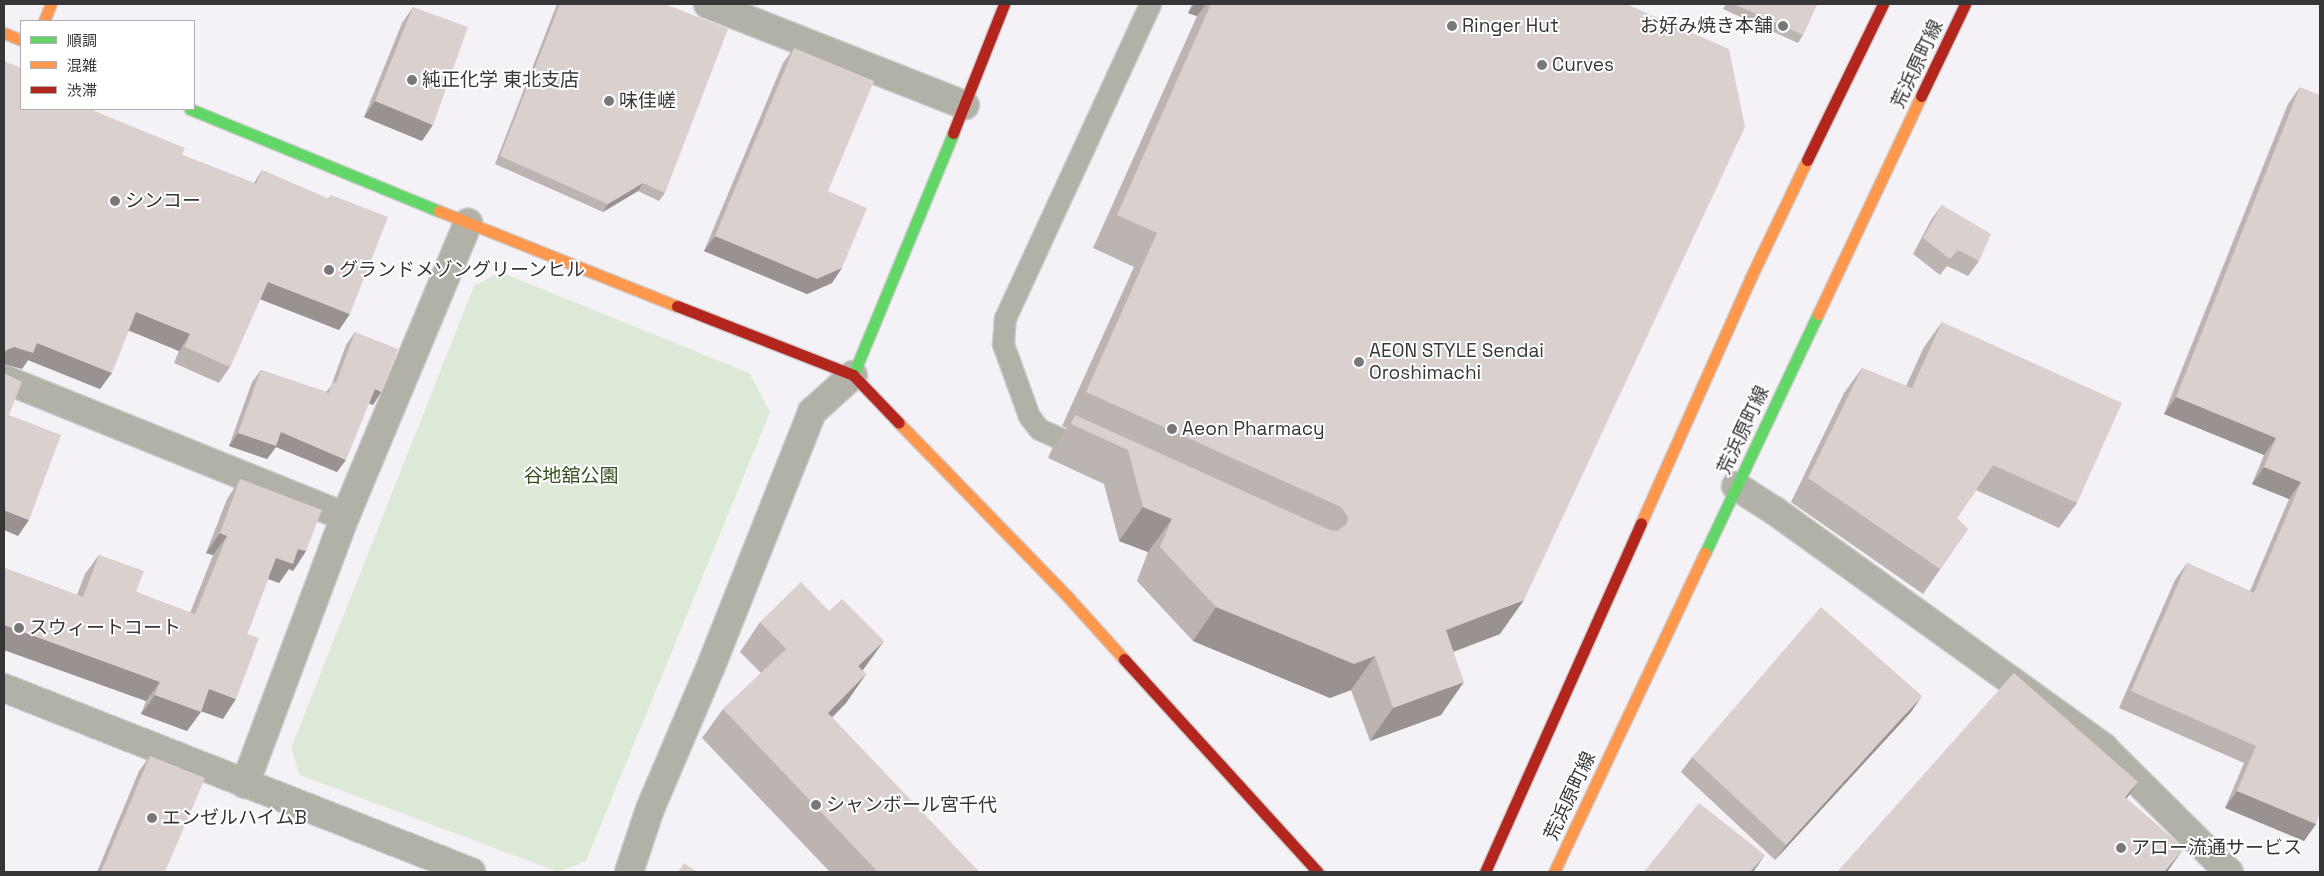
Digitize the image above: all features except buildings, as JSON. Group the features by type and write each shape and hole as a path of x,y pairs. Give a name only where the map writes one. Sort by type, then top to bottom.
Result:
{"main road":[{"path":"44,20 51,4"},
{"path":"853,375 965,105 1004,4"},
{"path":"1485,872 1750,279 1883,4"},
{"name":"荒浜原町線","path":"1554,872 1965,4"},
{"path":"4,33 20,40"},
{"path":"192,110 468,223 853,375 1067,596 1318,872"}],"street":[{"path":"708,4 965,105"},
{"path":"245,784 345,517 468,223"},
{"path":"629,872 650,809 713,661 812,412 853,375"},
{"path":"4,379 345,517"},
{"path":"1736,486 1775,511 2103,747 2229,872"},
{"path":"4,688 471,872"}],"lane":[{"path":"1102,457 1039,428 1029,416 1003,344 1005,318 1150,4"}],"green space":[{"name":"谷地舘公園","path":"500,272 749,373 770,412 586,861 558,872 300,775 291,748 474,286"}],"traffic: fast":[{"path":"192,110 439,211"},
{"path":"853,375 953,133"},
{"path":"1705,553 1818,314"}],"traffic: slow":[{"path":"44,20 51,4"},
{"path":"4,33 20,40"},
{"path":"1818,314 1921,96"},
{"path":"1641,523 1750,279 1807,160"},
{"path":"439,211 677,306"},
{"path":"899,423 1067,596 1124,659"},
{"path":"1554,872 1705,553"}],"traffic: jam":[{"path":"953,133 1004,4"},
{"path":"1807,160 1883,4"},
{"path":"1921,96 1965,4"},
{"path":"677,306 853,375 899,423"},
{"path":"1485,872 1641,523"},
{"path":"1124,659 1318,872"}],"place":[{"name":"Ringer Hut","path":"1452,26"},
{"name":"お好み焼き本舗","path":"1783,26"},
{"name":"Curves","path":"1542,65"},
{"name":"純正化学 東北支店","path":"412,80"},
{"name":"味佳嵯","path":"609,101"},
{"name":"シンコー","path":"115,201"},
{"name":"グランドメゾングリーンヒル","path":"329,270"},
{"name":"AEON STYLE Sendai Oroshimachi","path":"1359,362"},
{"name":"Aeon Pharmacy","path":"1172,429"},
{"name":"スウィートコート","path":"19,628"},
{"name":"シャンボール宮千代","path":"816,805"},
{"name":"エンゼルハイムB","path":"152,818"},
{"name":"アロー流通サービス","path":"2121,848"}]}
